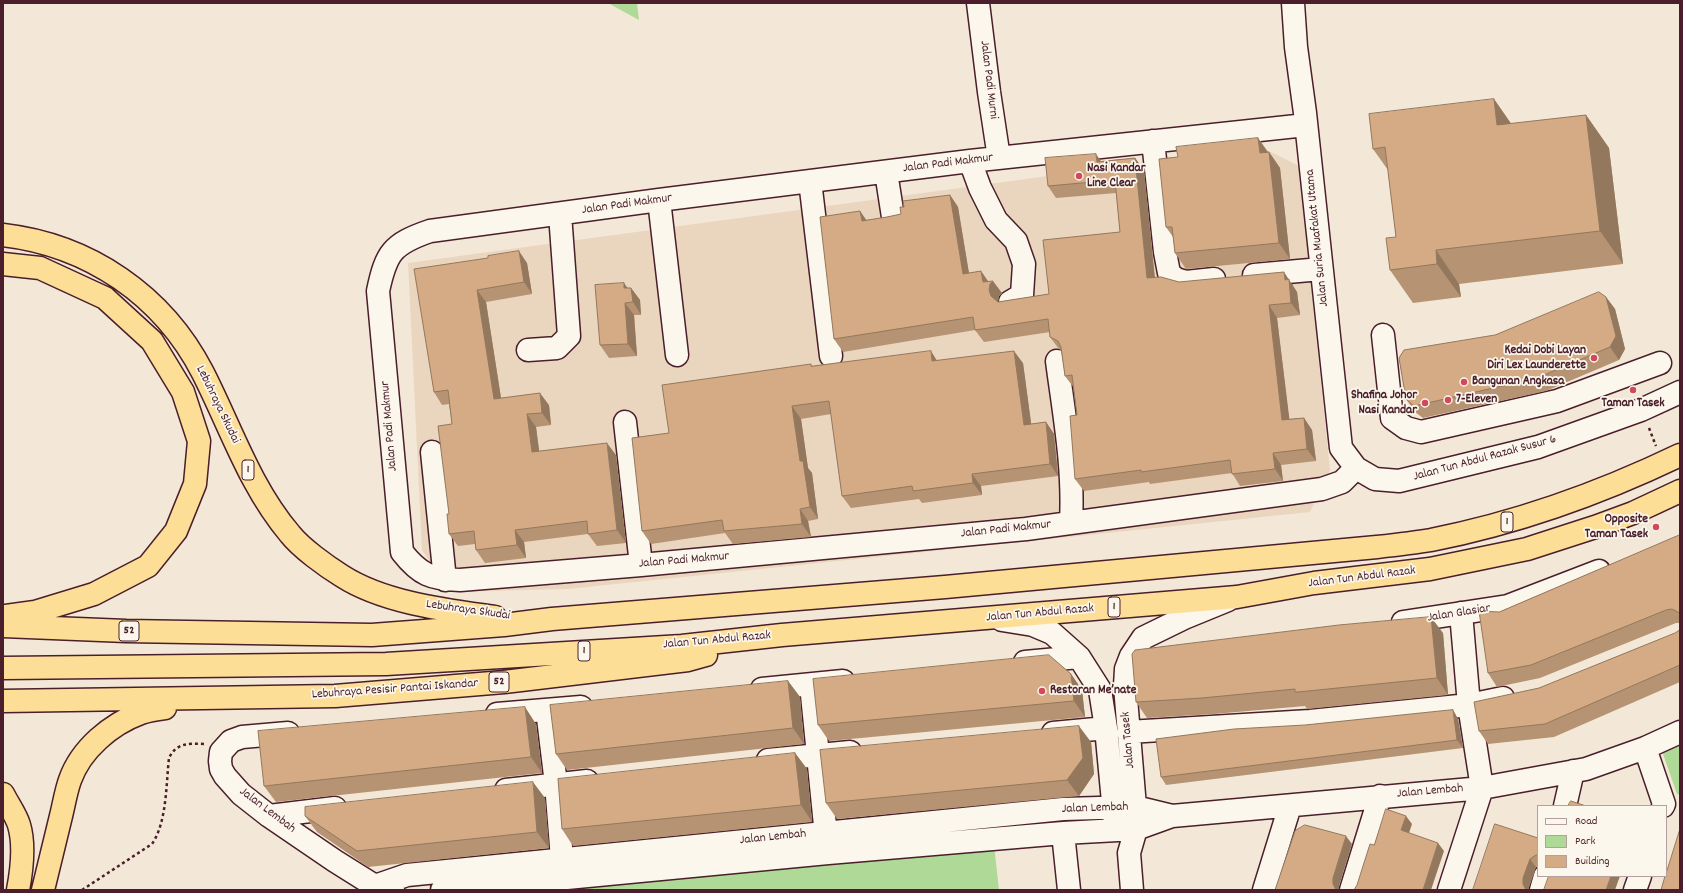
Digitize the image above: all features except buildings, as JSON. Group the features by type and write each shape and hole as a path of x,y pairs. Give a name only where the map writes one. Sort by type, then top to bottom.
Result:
{"highway":[{"name":"Lebuhraya Skudai","path":"3,235 45,242 88,259 126,281 145,298 177,332 202,372 245,466 276,515 291,535 342,576 368,590 393,598 426,605 496,617 552,618"},
{"path":"3,264 40,268 105,298 152,341 183,392 199,441 195,484 176,531 148,566 94,594 35,612 3,617"},
{"name":"1","path":"552,618 945,587 1324,552 1430,540 1510,521 1589,494 1637,475 1671,459"},
{"name":"Jalan Tun Abdul Razak","path":"3,668 386,664 682,646 782,635 1237,597 1314,583 1430,569 1527,549 1633,513 1680,491"},
{"name":"52","path":"3,626 126,631 372,635 504,625 552,618"},
{"name":"Lebuhraya Pesisir Pantai Iskandar","path":"3,701 334,696 504,682 688,660 782,635"},
{"path":"43,890 70,780 80,760 93,745 107,731 142,712 212,698"},
{"path":"3,794 19,824 22,842 22,863 18,890"}],"street":[{"name":"Jalan Suria Muafakat Utama","path":"1293,3 1296,47 1306,125 1341,448 1356,468"},
{"name":"Jalan Padi Murni","path":"979,10 999,158"},
{"name":"Jalan Padi Makmur","path":"1306,125 970,161 659,200 430,231 409,239 392,252 383,269 378,291 402,552 412,566 423,574 445,580 641,565 1018,530 1322,489 1342,482 1356,468"},
{"path":"1153,141 1165,252 1169,273 1176,279 1186,282 1321,268"},
{"path":"970,161 980,188 996,220 1016,241 1024,264 1022,295 1010,302"},
{"path":"886,172 893,217"},
{"path":"810,181 831,356"},
{"path":"659,200 677,355"},
{"path":"528,350 557,348 569,336 560,214"},
{"path":"1383,335 1392,418 1406,428 1421,432 1557,401 1660,363"},
{"path":"1057,361 1070,454 1072,496 1071,522"},
{"name":"Jalan Tun Abdul Razak Susur 6","path":"1356,468 1375,479 1399,481 1538,447 1641,410 1680,392"},
{"path":"624,422 641,565"},
{"path":"432,452 445,580"},
{"name":"Jalan Glasiar","path":"1383,625 1508,606 1615,564"},
{"name":"Jalan Tasek","path":"1126,830 1136,807 1125,686 1126,669 1131,656 1143,638 1184,618 1237,597"},
{"path":"1449,890 1482,788 1469,705 1462,613"},
{"name":"Jalan Tasek","path":"991,618 1033,625 1052,633 1079,657 1100,690 1106,728 1114,808 1126,830 1132,890"},
{"path":"1131,656 1155,653"},
{"path":"1008,664 1079,657"},
{"path":"741,691 866,679"},
{"path":"811,684 827,843"},
{"path":"1128,732 1310,721 1469,705 1522,695"},
{"path":"477,716 602,705"},
{"path":"547,710 556,784 563,869"},
{"path":"1036,734 1106,728"},
{"path":"226,745 231,741 242,737 305,731"},
{"name":"Jalan Lembah","path":"827,843 1126,830 1172,816 1290,806 1380,796 1482,788 1586,769 1645,748 1680,732"},
{"name":"Jalan Lembah","path":"226,745 221,752 221,769 225,776 241,794 269,816 334,861 384,888 407,875 563,869 827,843 1063,809 1136,807 1172,816"},
{"path":"1645,748 1664,805"},
{"path":"747,763 873,750"},
{"path":"1565,805 1573,771"},
{"path":"486,792 604,779"},
{"path":"1352,890 1380,796"},
{"path":"269,816 354,806"},
{"path":"1264,890 1290,806"},
{"path":"1064,832 1069,890"},
{"name":"Jalan Lembah","path":"442,890 563,869"},
{"path":"1541,890 1545,877"},
{"path":"1635,890 1640,877"}],"path":[{"path":"1641,410 1671,459"},
{"path":"82,890 152,844 161,825 171,752 182,745 190,743 226,745"}],"shaded area":[{"path":"1261,147 1299,166 1330,470 1310,512 568,589 449,592 422,550 408,263"}],"green space":[{"path":"608,3 637,3 639,20"},
{"path":"1680,743 1680,795 1677,794 1662,751"},
{"path":"994,845 999,890 562,890"}],"place":[{"name":"Nasi Kandar Line Clear","path":"1079,176"},
{"name":"Kedai Dobi Layan Diri Lex Launderette","path":"1594,358"},
{"name":"Bangunan Angkasa","path":"1464,382"},
{"name":"Taman Tasek","path":"1633,390"},
{"name":"7-Eleven","path":"1448,400"},
{"name":"Shafina Johor Nasi Kandar","path":"1425,403"},
{"name":"Opposite Taman Tasek","path":"1656,527"},
{"name":"Restoran Me’nate","path":"1042,691"}]}
